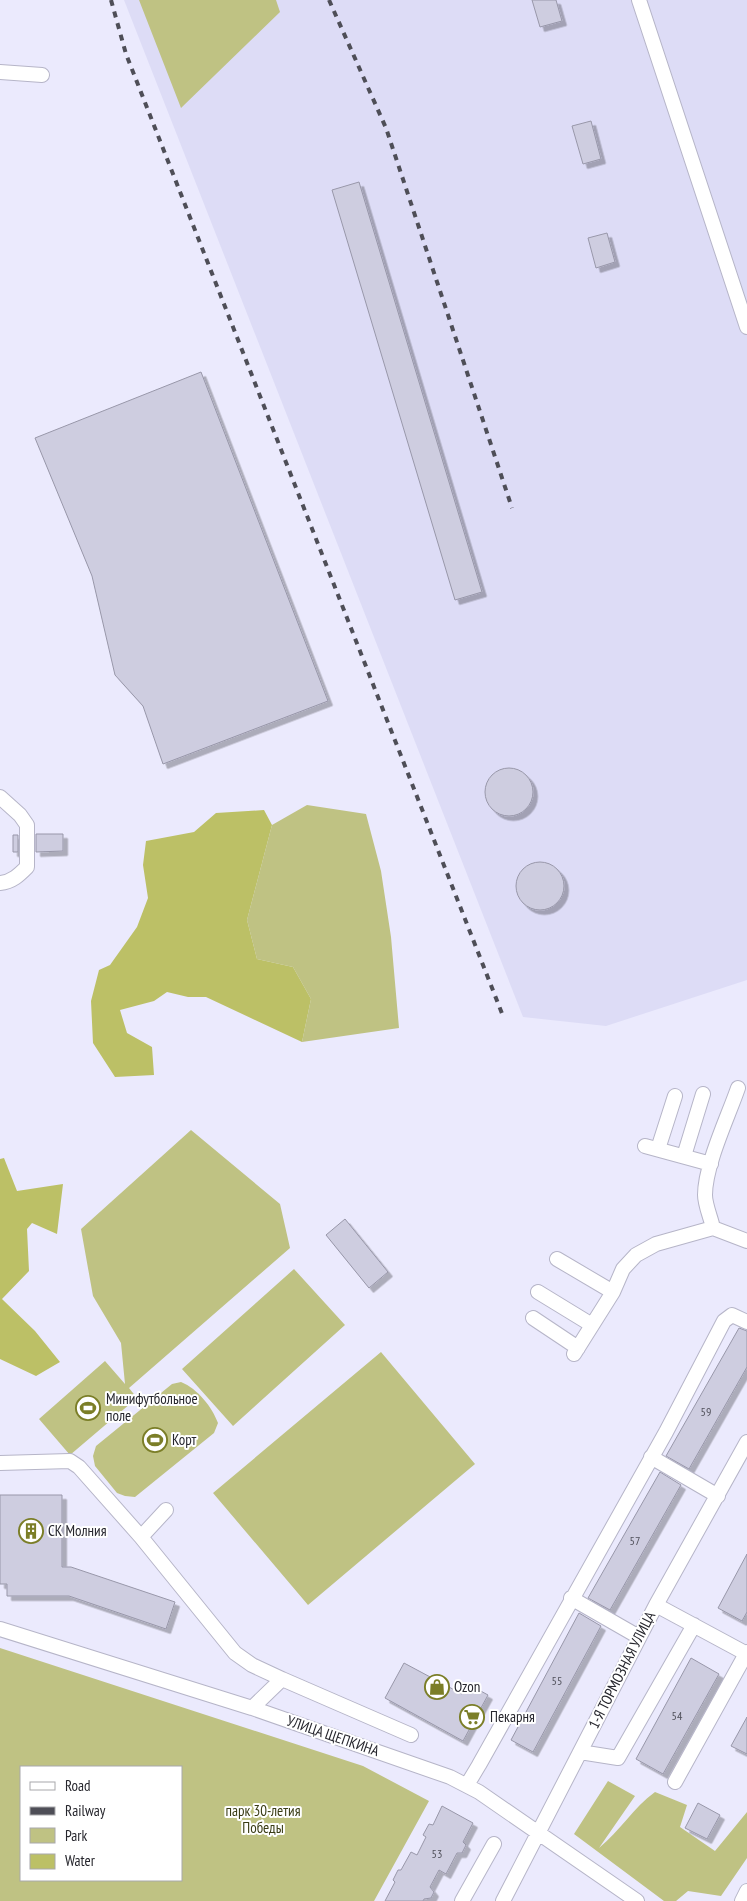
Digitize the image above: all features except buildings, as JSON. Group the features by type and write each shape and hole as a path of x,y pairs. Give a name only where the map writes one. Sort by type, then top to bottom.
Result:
{"street":[{"path":"639,0 747,327"},
{"path":"0,72 42,75"},
{"path":"0,797 20,815 27,825 28,867 7,883 0,883"},
{"path":"714,1228 705,1196 707,1178 738,1088"},
{"path":"684,1156 703,1094"},
{"path":"676,1096 652,1147 711,1164"},
{"path":"532,1318 576,1351 613,1292 623,1268 636,1255 656,1244 714,1228 747,1240"},
{"path":"557,1260 613,1292"},
{"path":"538,1292 592,1325"},
{"path":"467,1785 651,1457 724,1321 732,1315 747,1322"},
{"name":"1-Я ТОРМОЗНАЯ УЛИЦА","path":"502,1901 656,1605 718,1496 743,1460 747,1442"},
{"path":"651,1457 718,1496"},
{"path":"0,1463 70,1461 79,1467 140,1537 235,1653 252,1665 282,1679 411,1735"},
{"path":"140,1537 166,1510"},
{"path":"571,1598 639,1637"},
{"path":"656,1605 747,1653 675,1782"},
{"path":"580,1752 618,1758 694,1625"},
{"name":"УЛИЦА ЩЕПКИНА","path":"0,1628 252,1708 450,1777 467,1785 637,1901"},
{"path":"252,1708 282,1679"},
{"path":"462,1901 494,1844"},
{"path":"742,1901 747,1892"}],"shaded area":[{"path":"124,0 747,0 747,980 606,1026 523,1017"}],"green space":[{"path":"139,0 276,0 280,12 181,108"},
{"path":"307,805 366,814 381,871 391,937 399,1028 302,1042 311,999 293,967 257,959 247,920 272,825"},
{"path":"191,1130 280,1204 290,1248 129,1388 137,1398 70,1455 39,1419 105,1361 125,1384 121,1343 93,1296 81,1229"},
{"path":"294,1269 345,1325 233,1426 182,1369"},
{"path":"381,1352 475,1464 308,1605 213,1493"},
{"name":"Корт","path":"181,1382 199,1394 212,1411 218,1423 214,1433 135,1497 117,1493 95,1466 93,1456 96,1446 172,1384"},
{"name":"парк 30-летия Победы","path":"0,1648 363,1766 429,1801 374,1901 0,1901"},
{"path":"608,1781 635,1796 599,1848 655,1792 687,1805 680,1827 715,1851 747,1812 747,1858 721,1896 688,1891 676,1901 664,1901 574,1834"}],"water":[{"path":"264,810 272,825 247,920 257,959 293,967 311,999 302,1042 206,997 188,997 167,992 154,1001 120,1010 127,1033 152,1047 154,1075 115,1077 93,1043 91,1001 99,970 110,965 137,927 148,898 143,865 146,841 194,832 216,813"},
{"path":"4,1158 17,1191 63,1184 57,1234 32,1223 27,1229 29,1271 2,1299 35,1331 60,1362 36,1376 0,1359 0,1159"}],"railway":[{"path":"111,0 126,54 503,1016"},
{"path":"329,0 386,128 512,508"}],"place":[{"name":"Минифутбольное поле","path":"88,1408"},
{"name":"Корт","path":"155,1440"},
{"name":"СК Молния","path":"31,1531"},
{"name":"Ozon","path":"437,1687"},
{"name":"Пекарня","path":"472,1717"}]}
